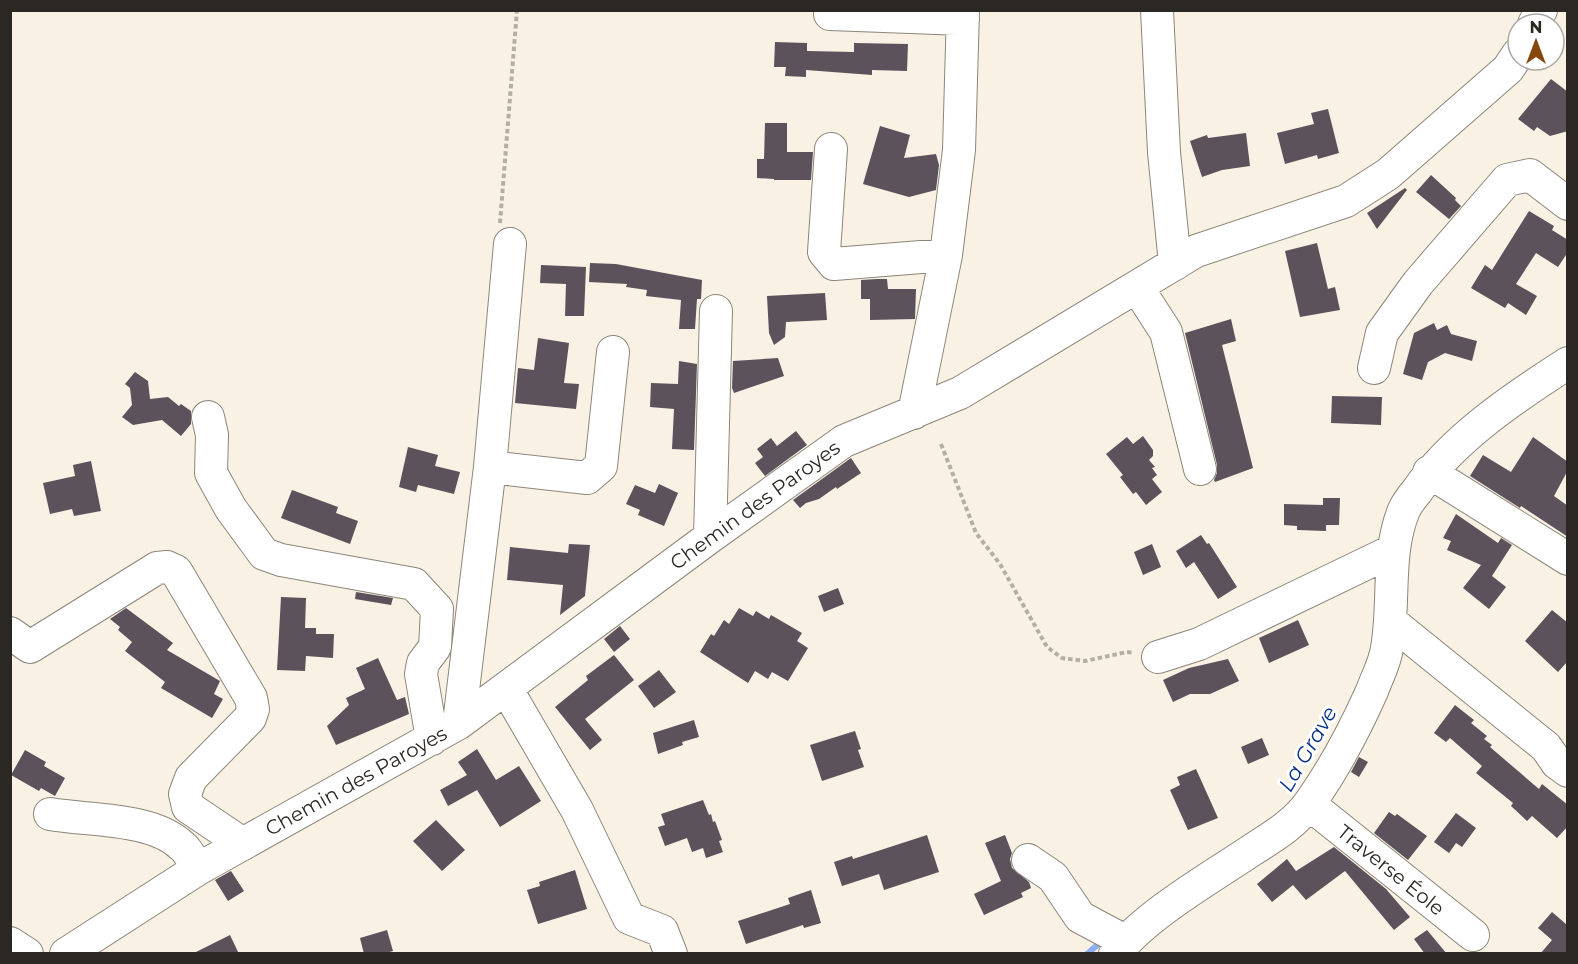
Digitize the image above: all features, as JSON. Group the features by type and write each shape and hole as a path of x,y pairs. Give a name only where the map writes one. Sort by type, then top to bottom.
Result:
{"street":[{"path":"1156,10 1164,152 1175,264"},
{"path":"830,14 963,14 959,150 946,255 914,413"},
{"name":"Chemin des Paroyes","path":"66,954 198,869 459,723 844,441 960,393 1196,251 1346,201 1388,174 1506,71"},
{"path":"831,149 824,252 834,264 946,255"},
{"path":"1374,368 1382,333 1418,283 1507,180 1530,176 1568,204"},
{"path":"459,723 490,467 510,244"},
{"path":"1137,288 1166,332 1200,469"},
{"path":"710,537 716,311"},
{"path":"490,467 587,478 601,466 613,352"},
{"path":"1028,860 1053,877 1080,917 1131,946 1175,902 1292,823 1309,804 1331,771 1360,718 1387,650 1394,550 1405,507 1429,472 1456,445 1534,385 1568,363"},
{"path":"208,417 212,435 211,473 231,509 264,554 280,560 414,585 438,609 435,647 423,663 421,674 432,739"},
{"path":"1429,472 1568,558"},
{"path":"1158,657 1199,644 1394,550"},
{"path":"10,633 30,647 157,568 167,567 176,571 251,698 253,709 250,718 191,778 185,794 188,807 243,844"},
{"path":"1390,621 1546,747 1557,763 1568,771"},
{"path":"506,687 577,810 629,918 662,931 671,954"},
{"name":"Traverse Éole","path":"1309,804 1473,935"},
{"path":"50,814 127,822 156,830 182,846 198,869"},
{"path":"10,943 27,954"}],"path":[{"path":"510,244 499,229 517,10"},
{"path":"941,444 976,533 1000,564 1047,647 1062,658 1085,661 1127,652 1158,657"}],"building":[{"path":"775,42 807,43 807,51 854,52 854,43 908,44 907,71 872,70 872,75 806,70 806,77 785,76 786,67 774,67"},
{"path":"1551,79 1568,92 1568,131 1550,136 1537,127 1534,131 1518,119"},
{"path":"1328,109 1339,153 1318,159 1317,155 1285,164 1277,133 1314,124 1311,113"},
{"path":"765,123 787,123 787,152 813,152 811,180 757,178 757,159 764,159"},
{"path":"880,126 910,135 904,158 936,154 939,165 936,190 909,197 863,184"},
{"path":"1246,133 1250,166 1222,170 1202,177 1190,141 1207,135 1208,138"},
{"path":"1431,175 1456,198 1455,200 1461,206 1449,219 1416,192"},
{"path":"1405,188 1407,190 1377,229 1367,213"},
{"path":"1529,211 1554,226 1552,230 1568,240 1568,252 1558,267 1536,253 1516,284 1537,296 1526,315 1508,303 1505,308 1471,288 1485,265 1492,270"},
{"path":"1317,243 1328,289 1335,287 1340,310 1300,317 1285,251"},
{"path":"590,263 616,264 702,280 701,299 697,299 695,329 679,329 681,300 646,296 647,290 626,287 627,284 589,282"},
{"path":"541,265 586,267 584,316 565,316 566,284 540,283"},
{"path":"887,279 888,289 916,289 915,319 870,320 870,299 861,299 861,280"},
{"path":"825,293 827,320 786,322 785,337 774,345 769,333 767,296"},
{"path":"1231,319 1236,341 1222,345 1253,468 1215,482 1217,465 1185,333"},
{"path":"1434,323 1437,330 1447,325 1451,334 1477,341 1472,361 1445,353 1428,362 1422,380 1403,374 1414,333"},
{"path":"538,338 569,343 564,383 579,384 576,409 515,403 518,368 534,370"},
{"path":"778,358 784,376 734,393 732,388 733,361"},
{"path":"679,361 697,364 694,450 672,449 674,409 650,407 651,383 678,384"},
{"path":"135,372 148,381 150,399 168,397 179,406 181,404 191,411 191,424 181,436 162,420 133,425 122,417 132,405 130,388 125,384"},
{"path":"1332,396 1382,397 1381,425 1331,423"},
{"path":"796,431 807,445 765,476 755,463 763,457 757,449 771,438 777,446"},
{"path":"1143,436 1153,450 1153,456 1149,460 1155,467 1152,468 1157,475 1152,479 1162,492 1146,505 1136,492 1133,494 1120,477 1123,475 1106,454 1127,437 1133,444"},
{"path":"1533,437 1568,462 1568,470 1554,496 1568,506 1568,537 1470,476 1483,455 1511,472"},
{"path":"408,447 438,455 435,466 460,472 454,494 418,485 416,492 399,487"},
{"path":"851,458 861,473 837,489 836,487 800,508 793,500"},
{"path":"91,461 101,511 74,516 72,509 50,514 43,483 75,476 73,465"},
{"path":"659,484 678,493 664,526 638,515 640,510 626,504 635,485 655,493"},
{"path":"292,490 338,507 336,513 358,521 350,544 281,518"},
{"path":"1323,498 1340,498 1339,525 1326,525 1326,531 1297,530 1297,526 1284,525 1284,504 1323,505"},
{"path":"1456,514 1498,543 1501,538 1512,545 1492,576 1506,587 1489,609 1463,588 1481,565 1447,550 1451,541 1443,538"},
{"path":"1201,535 1207,544 1209,543 1237,587 1218,599 1194,562 1186,568 1176,551"},
{"path":"569,544 590,545 585,596 560,615 563,585 507,580 510,547 568,553"},
{"path":"1152,544 1161,567 1143,575 1134,552"},
{"path":"838,588 844,604 824,612 818,596"},
{"path":"356,592 393,598 391,605 355,599"},
{"path":"281,597 306,598 305,628 316,628 316,634 334,634 333,658 306,656 305,671 277,670"},
{"path":"126,608 173,643 167,650 220,681 214,694 223,699 212,718 161,688 165,682 125,651 132,642 118,630 120,627 110,619"},
{"path":"739,608 753,616 756,611 769,619 771,615 802,633 797,641 808,648 788,681 772,672 768,679 755,671 748,683 700,652 711,634 714,636 724,620 729,624"},
{"path":"1552,610 1568,623 1568,661 1558,672 1525,641"},
{"path":"1298,620 1309,645 1269,663 1259,638"},
{"path":"620,626 630,639 614,652 604,639"},
{"path":"614,655 634,680 585,719 602,740 590,750 555,707 588,680 586,676"},
{"path":"378,658 397,700 405,697 409,714 336,745 327,726 349,705 346,698 365,689 356,668"},
{"path":"1228,659 1239,681 1210,694 1190,694 1173,702 1163,680 1189,668"},
{"path":"659,670 676,692 654,708 638,686"},
{"path":"1455,705 1474,720 1471,723 1487,736 1484,739 1492,745 1490,747 1539,789 1542,784 1568,805 1568,826 1557,838 1532,816 1527,821 1511,806 1513,803 1476,773 1482,766 1450,738 1446,742 1434,733"},
{"path":"694,720 699,737 682,742 683,745 658,754 653,733"},
{"path":"855,731 864,767 822,781 810,745"},
{"path":"1262,738 1269,755 1248,764 1241,747"},
{"path":"477,749 496,780 519,766 541,801 500,827 477,790 448,806 440,790 467,775 458,762"},
{"path":"25,750 46,762 44,766 65,778 55,796 41,788 39,791 11,775"},
{"path":"1359,757 1368,762 1359,777 1351,772"},
{"path":"1196,769 1218,818 1188,830 1170,790 1180,785 1177,777"},
{"path":"703,800 713,822 715,821 722,840 719,841 723,852 706,858 703,848 692,852 687,838 665,846 658,827 665,825 661,814"},
{"path":"1389,812 1395,816 1397,814 1427,836 1408,860 1374,833"},
{"path":"1456,813 1476,828 1462,847 1456,843 1449,853 1434,842"},
{"path":"436,820 465,850 442,871 413,841"},
{"path":"927,835 939,872 884,890 879,874 842,886 834,862 852,856 853,859"},
{"path":"1005,835 1012,853 1010,859 1012,868 1029,882 1031,888 1021,893 1023,897 984,915 974,894 1001,881 985,843"},
{"path":"1334,847 1386,889 1410,917 1394,930 1345,871 1306,900 1293,885 1272,902 1257,884 1287,859 1296,871"},
{"path":"575,870 587,909 538,924 527,890 540,886 539,882"},
{"path":"231,871 244,891 228,901 215,880"},
{"path":"811,890 821,923 804,928 803,925 746,944 738,921 790,904 788,898"},
{"path":"1552,912 1566,924 1568,923 1568,954 1564,952 1563,954 1540,954 1552,940 1538,928"},
{"path":"387,930 393,951 382,954 364,954 360,938"},
{"path":"1427,930 1447,954 1425,954 1414,939"},
{"path":"230,935 239,954 192,954"}],"waterway":[{"name":"La Grave","path":"1087,954 1103,940"}]}
